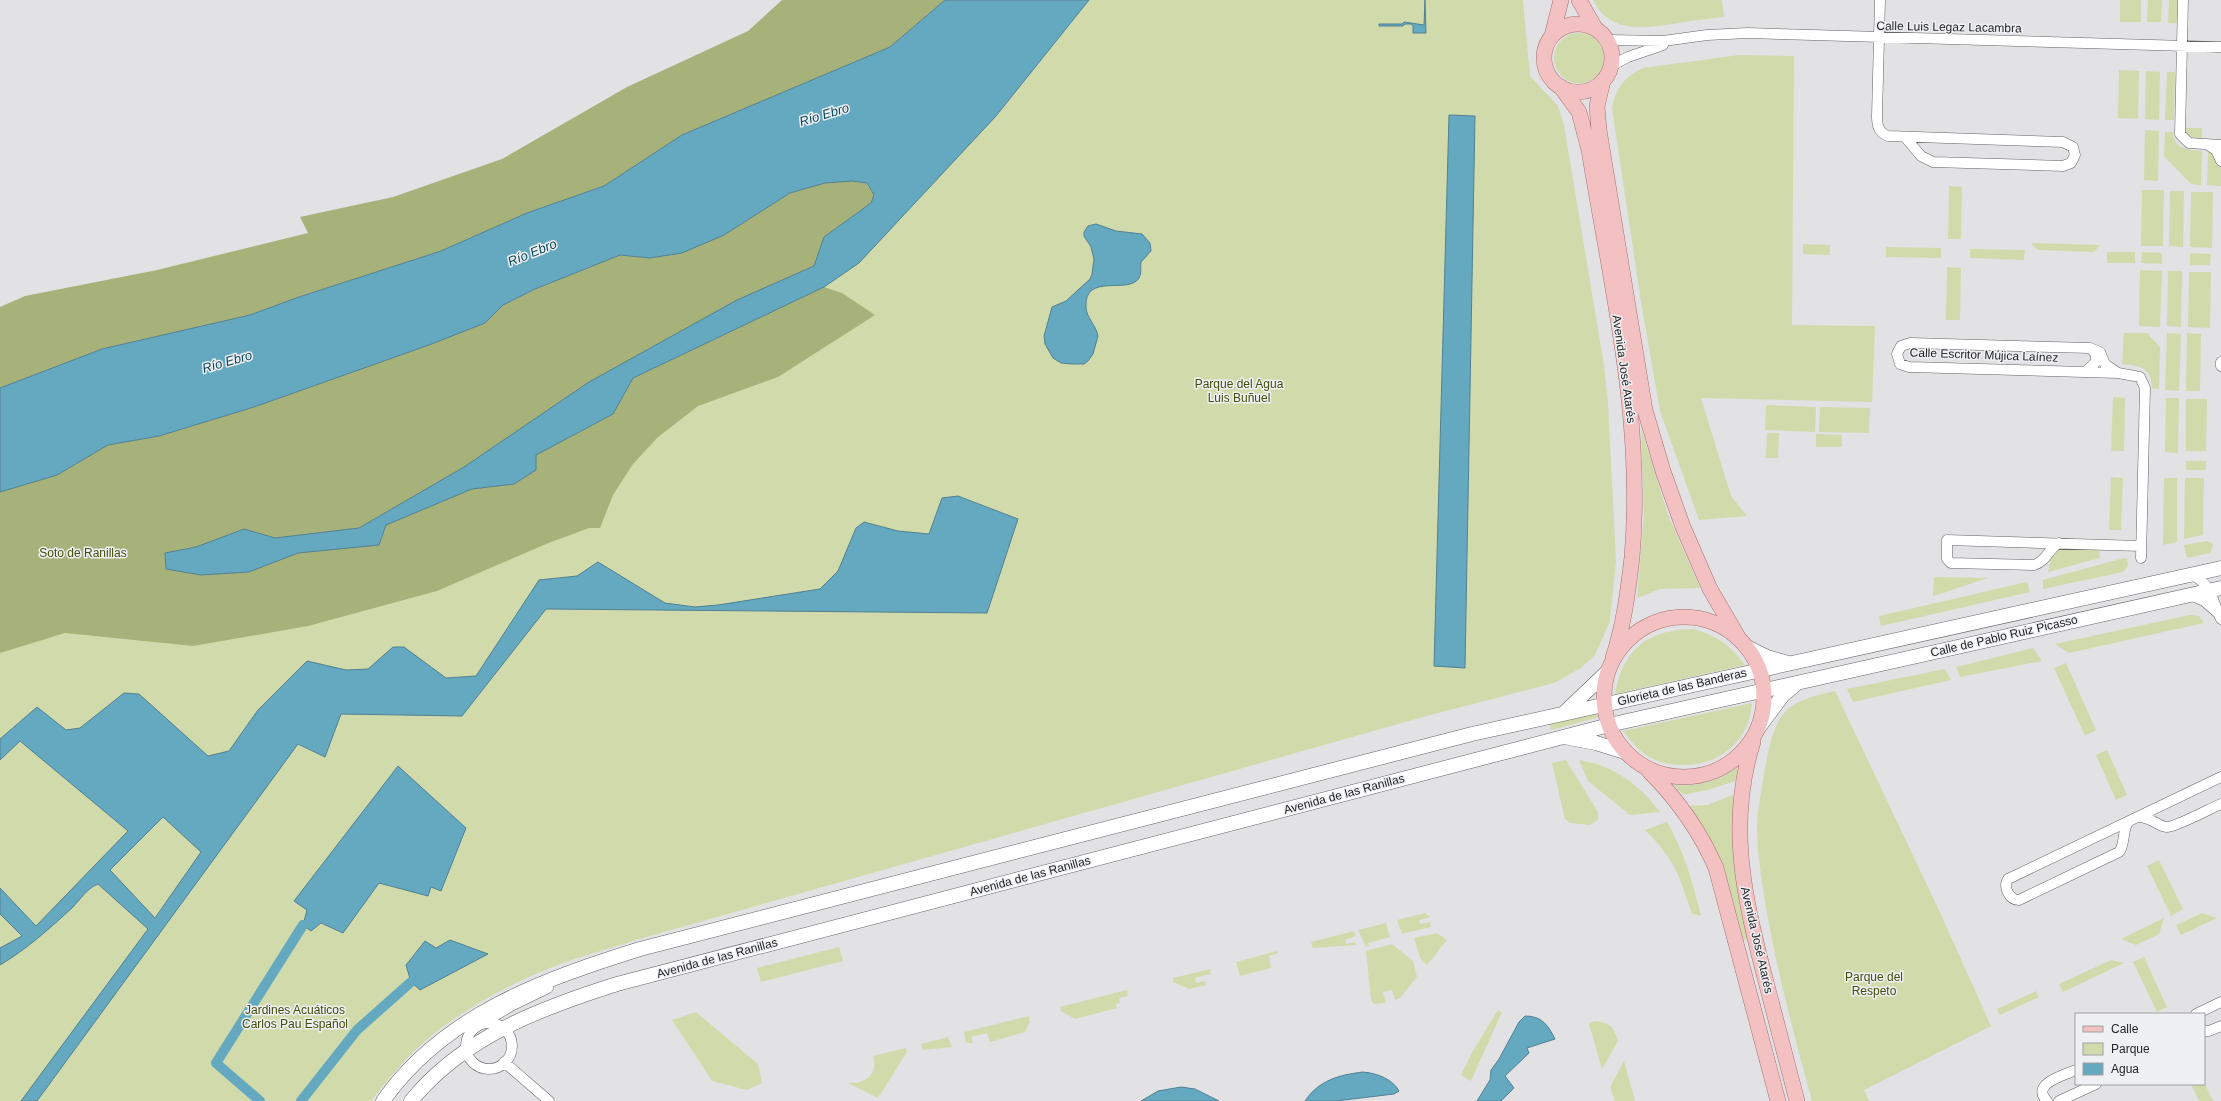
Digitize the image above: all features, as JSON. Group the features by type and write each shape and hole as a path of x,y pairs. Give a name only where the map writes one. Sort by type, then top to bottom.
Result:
{"main road":[{"path":"1552,36 1559,30 1572,25 1586,25 1594,28 1608,40 1612,53 1611,66 1603,81 1596,87 1578,92 1561,87 1554,81 1545,64 1545,54 1552,36 1561,0"},
{"path":"1579,0 1594,28"},
{"name":"Avenida José Atarés","path":"1603,81 1597,106 1599,130 1645,410 1663,471 1683,527 1710,590 1742,642"},
{"name":"Avenida José Atarés","path":"1561,87 1578,112 1589,150 1631,408 1635,471 1634,534 1627,608 1613,658"},
{"name":"Calle de Pablo Ruiz Picasso","path":"1760,670 2221,568"},
{"name":"Calle de Pablo Ruiz Picasso","path":"1764,690 2216,589"},
{"name":"Glorieta de las Banderas","path":"1686,616 1715,623 1742,642 1760,670 1764,690 1763,711 1757,730 1748,745 1736,758 1722,768 1705,774 1688,777 1670,776 1646,768 1625,752 1609,725 1604,705 1604,689 1607,672 1613,658 1624,643 1636,632 1652,623 1668,618 1686,616"},
{"path":"1742,642 1766,656 1791,664"},
{"name":"Glorieta de las Banderas","path":"1604,705 1760,670"},
{"name":"Avenida de las Ranillas","path":"1565,712 1607,672"},
{"name":"Calle de Pablo Ruiz Picasso","path":"1757,730 1782,695 1797,682"},
{"name":"Glorieta de las Banderas","path":"1609,725 1764,690"},
{"name":"Avenida de las Ranillas","path":"411,1101 441,1070 466,1051 486,1024 529,988 587,966 640,949 1100,829 1565,712 1604,705"},
{"name":"Avenida de las Ranillas","path":"382,1101 403,1076 433,1046 486,1024 537,1011 617,984 1609,725"},
{"name":"Avenida José Atarés","path":"1757,730 1746,763 1741,797 1739,829 1741,869 1749,918 1797,1101"},
{"name":"Avenida de las Ranillas","path":"1562,737 1596,743 1625,752"},
{"name":"Avenida José Atarés","path":"1646,768 1678,802 1699,832 1716,868 1778,1101"}],"street":[{"path":"1880,0 1877,124 1884,134 1905,137 2067,142 2073,147 2075,155 2071,163 2063,166 1933,162 1925,159 1905,137"},
{"path":"2183,0 2180,134 2188,143 2221,145"},
{"name":"Calle Luis Legaz Lacambra","path":"1608,40 1652,42 1732,33 2221,47"},
{"name":"Calle Luis Legaz Lacambra","path":"1611,66 1637,53 1677,40"},
{"path":"1925,159 1922,146 1925,140 1932,137"},
{"path":"2208,145 2216,150 2221,161"},
{"name":"Calle Escritor Mújica Laínez","path":"2090,348 1910,343 1901,346 1897,354 1900,364 1909,367 2118,373 2140,377 2145,388 2141,546"},
{"path":"2085,372 2096,362 2096,354 2090,348"},
{"path":"2090,348 2100,352 2105,364 2118,373"},
{"path":"2059,543 2051,548 2046,558 2034,565 1951,563 1947,560 1947,540 2034,542 2141,546 2141,558"},
{"path":"2034,542 2042,549 2041,562"},
{"path":"2190,574 2216,589 2220,612"},
{"path":"2190,595 2204,601 2220,612"},
{"path":"2128,822 2122,840 2123,847 2120,852 2019,900 2015,900 2009,895 2006,885 2008,879 2221,777"},
{"path":"2158,822 2159,811 2165,804"},
{"path":"2138,817 2151,819 2164,827 2170,827 2221,804"},
{"path":"2103,834 2115,834 2122,840"},
{"path":"2197,1013 2221,1002"},
{"path":"466,1051 474,1064 485,1068 495,1068 504,1062 511,1051 512,1045 509,1036 486,1024"},
{"name":"Avenida de las Ranillas","path":"466,1051 468,1037 486,1024"},
{"path":"2205,1031 2221,1026"},
{"path":"504,1062 549,1101"},
{"path":"2047,1101 2042,1094 2042,1089 2046,1084 2075,1070"},
{"path":"2059,1101 2094,1085"}],"green space":[{"path":"782,0 945,0 890,47 682,135 604,186 527,213 441,251 299,297 250,315 102,349 0,388 0,307 25,296 157,270 308,233 300,217 393,197 502,159 627,87 748,31"},
{"name":"Parque del Agua Luis Buñuel","path":"1089,0 1523,0 1530,76 1558,106 1564,125 1604,365 1608,404 1616,561 1610,621 1595,655 1581,668 1554,683 1423,717 636,940 565,962 522,980 490,996 445,1025 423,1043 407,1059 371,1101 0,1101 0,492 57,475 996,116"},
{"path":"1593,0 1722,0 1724,17 1660,26 1634,27 1621,25 1610,20 1601,12"},
{"path":"2120,0 2141,0 2141,22 2120,22"},
{"path":"2148,0 2162,0 2161,22 2147,22"},
{"path":"2169,0 2177,0 2177,23 2168,23"},
{"path":"1574,33 1584,33 1597,40 1604,53 1604,63 1597,76 1584,83 1574,83 1565,79 1558,72 1554,63 1554,53 1558,44 1565,37"},
{"path":"1739,55 1794,56 1792,325 1875,326 1872,402 1701,398 1731,496 1747,516 1699,520 1660,411 1641,302 1612,108 1616,94 1622,84 1631,75 1643,68"},
{"path":"2119,70 2139,71 2138,119 2118,118"},
{"path":"2146,71 2160,72 2159,120 2145,119"},
{"path":"2167,72 2175,72 2174,120 2165,120"},
{"path":"2185,128 2202,128 2202,139 2189,136"},
{"path":"2145,130 2159,131 2158,181 2144,180"},
{"path":"2165,132 2173,132 2176,142 2183,148 2202,151 2201,185 2191,184 2164,156"},
{"path":"2208,151 2212,152 2221,168 2221,186 2207,185"},
{"name":"Soto de Ranillas","path":"852,181 866,183 874,195 871,203 824,237 814,266 737,300 464,467 359,528 275,538 244,529 196,547 165,553 166,569 201,575 249,572 298,553 379,545 386,525 472,489 514,484 535,470 536,455 613,414 633,378 824,287 842,293 875,315 778,377 698,406 657,438 633,464 613,495 600,528 589,528 546,544 437,591 308,626 193,646 65,633 0,653 0,492 57,475 108,445 159,436 254,407 429,345 485,323 503,305 535,289 620,255 650,258 724,235 790,193 825,183"},
{"path":"1949,186 1962,187 1961,239 1948,239"},
{"path":"2142,190 2164,190 2163,246 2141,246"},
{"path":"2170,191 2184,191 2183,247 2169,246"},
{"path":"2191,192 2213,192 2212,248 2190,247"},
{"path":"2031,243 2100,245 2094,252 2038,250"},
{"path":"1803,244 1830,245 1830,255 1803,254"},
{"path":"1886,247 1941,248 1941,258 1886,257"},
{"path":"1970,249 2025,250 2024,260 1970,258"},
{"path":"2107,252 2135,252 2135,263 2107,263"},
{"path":"2142,252 2162,253 2162,264 2141,263"},
{"path":"2190,253 2211,254 2210,265 2190,265"},
{"path":"1947,267 1961,268 1960,320 1946,320"},
{"path":"2140,270 2162,271 2160,327 2139,326"},
{"path":"2168,271 2182,271 2181,327 2167,326"},
{"path":"2189,272 2211,272 2210,328 2188,327"},
{"path":"2124,333 2147,333 2160,347 2159,389 2152,388 2150,376 2144,369 2122,364"},
{"path":"2167,333 2181,334 2179,391 2165,390"},
{"path":"2187,333 2201,334 2200,391 2186,391"},
{"path":"2113,397 2125,398 2124,451 2111,451"},
{"path":"2166,398 2179,398 2178,453 2165,452"},
{"path":"2186,399 2207,399 2206,451 2186,451"},
{"path":"1766,405 1816,407 1815,432 1765,430"},
{"path":"1820,407 1870,408 1869,433 1819,432"},
{"path":"1641,428 1668,515 1700,588 1660,589 1637,598 1644,514"},
{"path":"1767,433 1779,433 1778,458 1766,458"},
{"path":"1816,434 1842,435 1842,447 1816,447"},
{"path":"2186,461 2206,461 2206,470 2186,470"},
{"path":"2111,477 2123,478 2121,530 2109,530"},
{"path":"2164,478 2177,478 2177,542 2163,545"},
{"path":"2185,478 2204,478 2203,535 2184,539"},
{"path":"2207,541 2212,543 2213,546 2210,553 2187,558 2184,545"},
{"path":"2058,549 2099,550 2100,558 2048,572 2051,557"},
{"path":"2127,558 2128,566 2123,572 2043,589 2043,580"},
{"path":"1934,577 1988,578 1933,596"},
{"path":"2027,582 2030,592 1881,626 1879,616"},
{"path":"2190,615 2199,616 2204,623 2069,653 2055,644"},
{"path":"1693,629 1717,638 1723,642 1745,665 1615,694 1619,678 1625,665 1632,653 1640,645 1650,638 1663,633"},
{"path":"2033,648 2042,661 1960,677 1956,667"},
{"path":"2066,663 2096,730 2085,736 2054,668"},
{"path":"1945,669 1951,680 1853,702 1847,689"},
{"name":"Parque del Respeto","path":"1835,691 1937,906 1991,1026 1864,1090 1869,1101 1812,1101 1774,951 1758,854 1757,825 1759,804 1768,753 1777,724 1785,712 1795,704 1808,698"},
{"path":"1752,703 1746,727 1739,739 1729,749 1717,757 1704,762 1690,765 1676,765 1662,762 1649,757 1642,752 1623,731"},
{"path":"1598,714 1599,717 1551,730 1550,724"},
{"path":"2107,750 2127,795 2116,800 2096,755"},
{"path":"1566,760 1598,812 1598,820 1590,825 1570,823 1565,819 1552,763"},
{"path":"1579,760 1603,766 1625,778 1644,793 1660,812 1630,815 1588,781"},
{"path":"1738,767 1736,781 1707,790 1683,795 1674,785 1691,785 1708,782 1731,772"},
{"path":"1733,795 1736,879 1749,939 1743,940 1715,854 1700,822 1690,806 1707,805"},
{"path":"1667,822 1678,844 1687,868 1695,891 1701,916 1692,914 1675,868 1670,859 1645,830"},
{"path":"2159,860 2183,909 2171,916 2147,866"},
{"path":"1425,913 1430,917 1419,920 1420,924 1430,922 1431,927 1402,934 1397,920"},
{"path":"2202,913 2217,918 2181,935 2176,925"},
{"path":"2164,918 2159,934 2136,945 2121,939"},
{"path":"1386,923 1390,937 1368,943 1369,946 1366,947 1358,930"},
{"path":"1354,931 1356,936 1345,940 1346,944 1355,942 1356,945 1313,948 1311,942"},
{"path":"1437,933 1447,940 1427,965 1420,958 1414,938"},
{"path":"1392,944 1413,961 1417,977 1400,998 1395,1000 1392,990 1383,992 1386,1003 1374,1004 1371,1000 1366,951"},
{"path":"839,947 843,961 761,982 757,968"},
{"path":"1277,951 1278,953 1269,956 1271,968 1240,976 1236,962"},
{"path":"2144,957 2167,1007 2157,1012 2133,962"},
{"path":"2111,960 2124,963 2063,992 2059,984"},
{"path":"1210,969 1211,974 1195,978 1196,983 1205,981 1206,985 1189,989 1173,982 1173,978"},
{"path":"1127,990 1128,996 1119,998 1120,1003 1116,1004 1117,1008 1075,1019 1061,1011 1060,1007"},
{"path":"2036,991 2039,997 2000,1015 1997,1009"},
{"path":"1498,1010 1502,1012 1471,1081 1461,1075 1474,1049"},
{"path":"696,1012 758,1064 762,1083 747,1090 712,1081 672,1020"},
{"path":"1029,1016 1030,1022 1025,1032 990,1042 987,1033 971,1037 973,1043 966,1043 964,1032"},
{"path":"1594,1021 1608,1024 1615,1032 1618,1041 1602,1069 1589,1024"},
{"path":"948,1037 952,1047 923,1050 921,1044"},
{"path":"906,1048 907,1052 878,1098 848,1083 858,1083 868,1078 874,1068 873,1056"},
{"path":"1624,1061 1635,1101 1615,1101 1610,1087"},
{"path":"2205,1084 2213,1101 2199,1101 2191,1085"}],"water":[{"name":"Río Ebro","path":"945,0 1089,0 996,116 859,263 824,287 633,378 613,414 536,455 536,470 514,484 472,489 386,525 379,545 298,553 249,572 201,575 166,569 165,553 196,547 244,529 275,538 359,528 464,467 589,382 737,300 814,266 824,237 871,203 874,195 867,183 852,181 825,183 790,193 724,235 682,253 650,258 620,255 535,289 503,305 485,323 429,345 254,407 159,436 108,445 57,475 0,492 0,388 102,349 250,315 299,297 441,251 527,213 604,186 682,135 890,47"},
{"path":"1425,0 1426,33 1413,33 1413,26 1411,24 1405,24 1403,26 1379,26 1379,24 1402,24 1404,22 1424,25"},
{"path":"1449,115 1475,116 1465,668 1434,666"},
{"path":"1096,224 1116,231 1142,234 1150,243 1151,251 1141,262 1140,276 1134,283 1099,287 1092,290 1087,296 1086,311 1098,336 1093,354 1084,364 1061,363 1053,358 1045,344 1044,336 1052,307 1066,301 1090,279 1094,259 1091,247 1084,236 1084,232 1088,226"},
{"path":"958,496 1018,519 987,613 546,609 462,716 341,714 325,757 298,744 37,1101 21,1101 148,929 98,884 87,891 55,924 0,965 0,948 22,936 0,914 0,888 36,926 128,831 20,741 0,760 0,739 37,707 66,730 80,728 124,693 139,694 208,756 229,751 258,710 307,661 346,670 368,669 393,647 404,647 446,678 476,676 539,580 577,576 598,562 665,603 695,607 718,605 820,589 838,571 856,528 864,522 898,531 929,534 942,498","holes":["163,817 201,852 155,918 110,870"]},
{"path":"398,766 466,828 441,891 431,887 428,896 379,883 343,933 321,923 311,931 303,925 307,910 294,901"},
{"path":"450,940 488,954 420,990 411,982 406,965 425,941 436,948"},
{"path":"1525,1016 1531,1016 1544,1022 1555,1039 1527,1048 1529,1053 1505,1076 1514,1088 1501,1101 1477,1101 1490,1080 1491,1070 1499,1059 1519,1022"},
{"path":"1363,1072 1384,1077 1393,1083 1399,1091 1394,1094 1336,1101 1305,1101 1323,1083 1338,1077"},
{"path":"1181,1087 1195,1089 1219,1101 1141,1101 1158,1091"}],"waterway":[{"path":"260,1101 216,1063 303,925"},
{"path":"301,1101 357,1030 411,982"}],"park label":[{"name":"Jardines Acuáticos Carlos Pau Español","path":"295,1017"}]}
